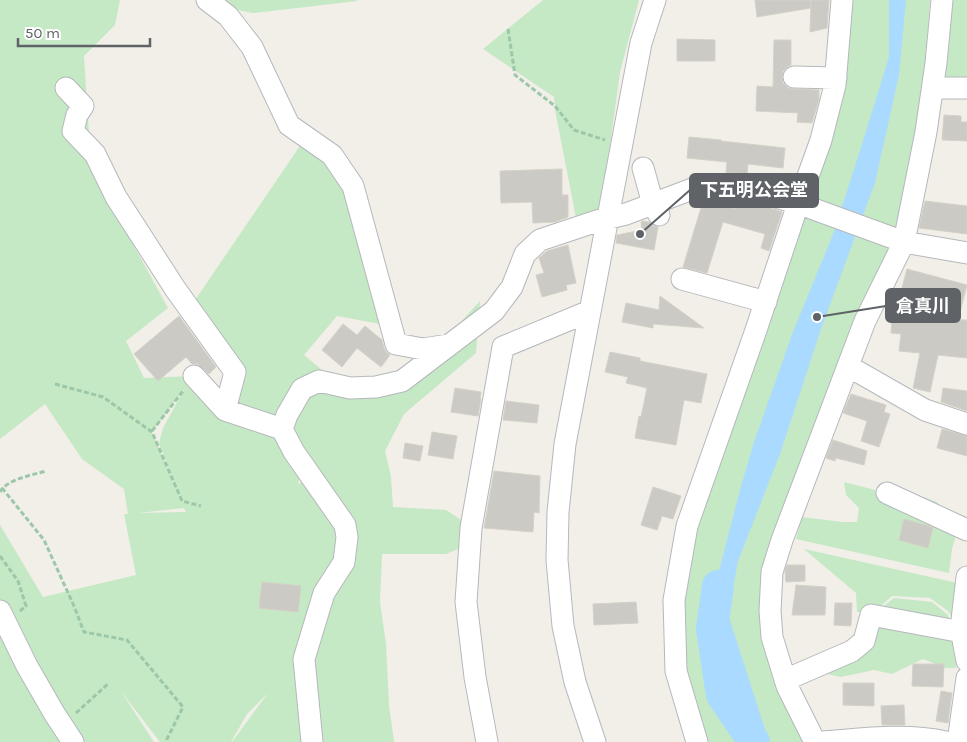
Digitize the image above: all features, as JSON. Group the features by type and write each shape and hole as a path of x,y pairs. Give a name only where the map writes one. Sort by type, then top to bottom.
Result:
{"street":[{"path":"207,0 228,16 252,47 289,125 332,154 353,186 396,344 423,349 449,345"},
{"path":"595,742 574,682 563,626 557,560 558,512 565,444 590,311 641,43 655,0"},
{"path":"697,742 676,671 674,600 687,526 766,302 803,205 822,140 835,85 842,0"},
{"path":"816,742 787,686 772,637 770,611 772,572 782,540 865,321 904,242 933,88 942,0"},
{"path":"794,77 836,78"},
{"path":"66,88 83,106 77,115 73,131 95,154 116,197 176,290 235,372 225,410"},
{"path":"933,88 967,88"},
{"path":"643,168 656,209"},
{"path":"282,429 302,389 319,381 350,388 376,387 402,381 494,312 512,287 525,254 540,240 608,218 656,209 700,186 745,187 803,205 904,242 967,253"},
{"path":"682,279 766,302"},
{"path":"487,742 475,677 466,602 471,528 503,347 590,311"},
{"path":"848,366 925,410 967,424"},
{"path":"387,371 418,369"},
{"path":"190,381 225,410 282,429 294,452 345,525 347,537 344,562 324,593 304,659 312,742"},
{"path":"887,493 967,530"},
{"path":"967,577 962,632 967,661"},
{"path":"785,680 852,651 864,641 871,615 962,632"},
{"path":"3,617 27,666 68,734"},
{"path":"958,742 967,678"},
{"path":"822,742 897,736 946,742"}],"path":[{"path":"508,29 515,75 555,106 574,130 612,143 622,143"},
{"path":"152,432 190,381"},
{"path":"54,384 103,397 152,432 182,501 201,506"},
{"path":"0,492 10,482 46,471"},
{"path":"2,488 44,540 84,632 127,640 183,707 167,739 168,742"},
{"path":"0,556 18,581 26,606 3,617"},
{"path":"68,734 109,684"}],"green space":[{"path":"0,0 120,0 115,25 84,56 90,149 94,173 168,308 126,341 144,378 194,376 228,404 235,372 189,309 306,137 332,155 391,326 337,316 304,355 340,385 302,389 376,387 418,369 480,301 476,353 404,414 385,451 391,477 393,507 446,510 463,521 458,549 446,554 382,554 380,602 386,644 389,705 394,742 232,742 268,693 247,714 231,742 160,742 120,690 154,742 82,742 0,601 0,525 43,597 136,575 124,514 128,514 124,489 82,459 45,404 0,439","holes":["185,388 163,428 159,443 176,487 152,432","253,414 287,415 282,429","304,456 315,467 298,485","184,508 186,512 138,513"]},
{"path":"208,0 357,1 253,13 213,5"},
{"path":"543,0 639,0 620,72 601,212 576,218 554,97 483,49"},
{"path":"841,0 930,0 917,177 772,572 772,637 811,742 697,742 671,650 678,530 821,140"},
{"path":"949,0 967,0 967,79 942,81"},
{"path":"844,482 875,490 907,491 937,502 958,529 952,549 949,573 796,539 802,517 857,522 859,508 846,495"},
{"path":"804,549 962,584 959,630 948,611 930,598 892,596 874,612 857,612 856,593"},
{"path":"894,598 932,602 948,615 956,638 956,668 946,668 923,659 892,674 874,670 841,677 819,672 852,651 877,611"},
{"path":"0,613 69,742 0,742"}],"water":[{"path":"889,0 906,0 899,75 875,183 822,326 780,454 738,561 728,614 770,742 747,742 725,699 712,629 719,571 754,442 793,332 834,232 889,57"}],"building":[{"path":"755,0 810,0 811,8 757,17"},
{"path":"811,0 829,0 827,28 810,32"},
{"path":"677,39 715,40 715,61 677,61"},
{"path":"774,40 791,40 791,65 783,71 783,83 788,88 793,89 819,90 819,99 812,123 797,122 798,113 756,111 757,86 773,87"},
{"path":"944,115 961,116 961,122 967,122 967,141 942,140"},
{"path":"689,137 785,148 783,168 748,164 747,174 726,173 727,162 687,158"},
{"path":"562,169 562,195 568,195 568,217 555,222 533,223 532,202 501,203 500,171"},
{"path":"704,198 736,209 738,199 743,199 782,212 769,251 761,248 765,234 723,222 707,273 683,267"},
{"path":"925,201 967,206 967,234 919,228"},
{"path":"643,221 658,227 654,250 616,243 617,235 642,230 641,222"},
{"path":"568,245 576,283 566,285 567,290 542,297 536,275 544,273 539,258 547,251"},
{"path":"907,269 967,285 958,320 967,320 967,358 938,355 930,392 913,388 920,353 899,351 901,334 891,333 892,317 894,318"},
{"path":"660,296 704,328 653,324 653,328 622,322 626,303 659,310"},
{"path":"179,316 216,367 209,374 198,364 192,364 186,357 158,381 134,354"},
{"path":"343,324 357,335 365,326 382,340 384,348 390,355 381,367 357,348 342,367 322,350"},
{"path":"610,352 640,358 640,361 707,374 701,403 684,400 676,445 635,438 647,388 626,383 628,377 605,372"},
{"path":"455,388 481,392 478,416 451,412"},
{"path":"943,388 967,391 967,411 941,402"},
{"path":"851,394 886,405 884,412 890,414 879,447 861,441 867,421 843,413"},
{"path":"506,401 539,405 537,423 503,420"},
{"path":"942,429 967,436 967,456 937,448"},
{"path":"432,432 457,436 453,459 428,455"},
{"path":"833,440 867,451 864,465 836,458 835,461 826,458"},
{"path":"405,443 423,446 420,461 403,458"},
{"path":"494,471 540,476 539,513 534,512 533,532 484,528"},
{"path":"653,487 681,496 673,519 662,516 657,530 641,525"},
{"path":"904,519 933,528 928,548 899,540"},
{"path":"787,565 805,565 805,581 786,582 785,571"},
{"path":"262,582 301,586 298,612 259,608"},
{"path":"796,585 826,587 825,615 792,615"},
{"path":"636,602 638,623 594,625 593,604"},
{"path":"835,603 852,603 851,626 834,625"},
{"path":"913,664 944,664 943,687 912,686"},
{"path":"843,683 874,683 874,706 843,705"},
{"path":"941,691 952,693 948,723 936,721"},
{"path":"904,705 905,725 882,725 881,706"}],"waterway":[{"path":"718,586 712,629 722,695 754,742"}],"place":[{"name":"下五明公会堂","path":"640,234"},
{"name":"倉真川","path":"817,317"}]}
